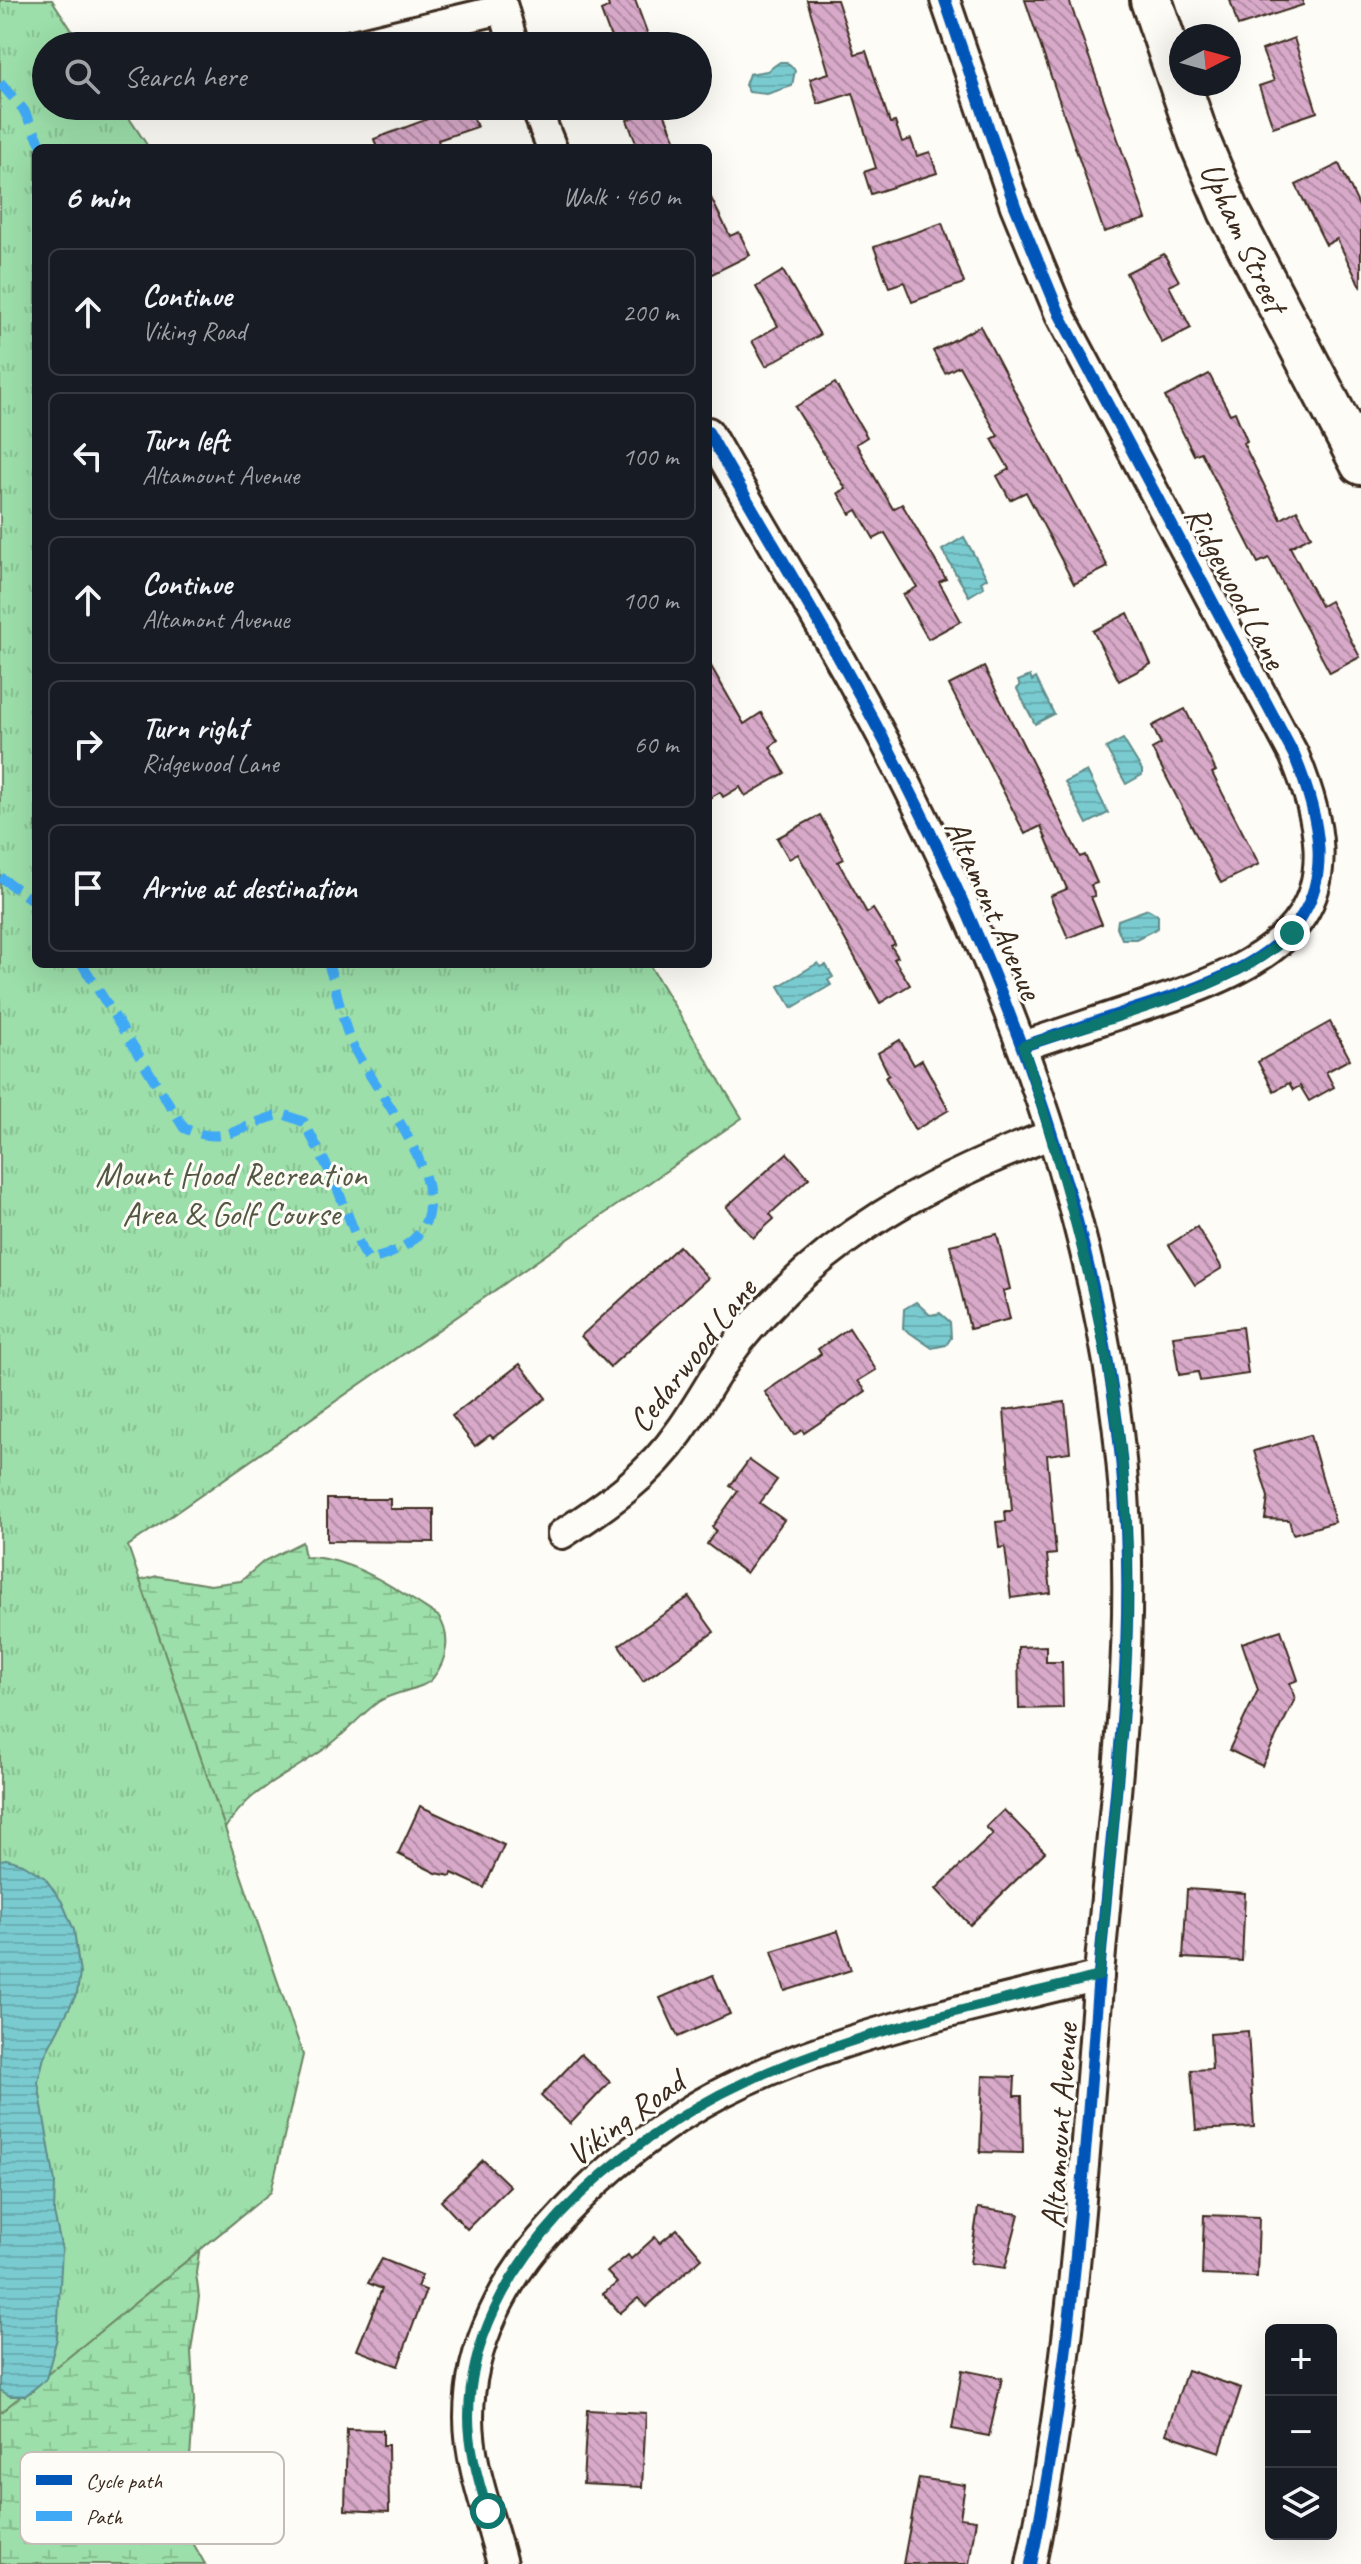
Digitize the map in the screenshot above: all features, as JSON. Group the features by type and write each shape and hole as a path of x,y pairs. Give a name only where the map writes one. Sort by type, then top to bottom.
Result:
{"main road":[{"name":"Upham Street","path":"1151,0 1219,189 1281,317 1361,464"}],"street":[{"name":"Ridgewood Lane","path":"945,0 1044,280 1098,390 1294,755 1310,795 1318,834 1318,869 1309,904 1292,933 1265,956 1196,988 1023,1046"},
{"path":"401,32 502,5 510,32"},
{"path":"541,120 550,144"},
{"name":"Altamont Avenue","path":"712,439 915,800 975,929 1023,1046 1050,1135 1100,1328 1124,1497"},
{"name":"Cedarwood Lane","path":"562,1534 617,1498 643,1475 681,1430 742,1338 832,1249 875,1218 944,1178 1050,1135"},
{"name":"Altamount Avenue","path":"1031,2564 1068,2357 1122,1714 1127,1564 1124,1497"},
{"name":"Viking Road","path":"502,2564 472,2447 469,2418 472,2379 498,2302 517,2269 577,2199 642,2143 682,2115 748,2081 841,2046 1099,1976"}],"green space":[{"name":"Mount Hood Recreation Area & Golf Course","path":"0,0 52,0 73,32 32,32 32,120 130,120 146,144 32,144 32,968 651,968 742,1118 128,1546 303,2055 271,2192 0,2413"},
{"path":"302,1542 305,1557 341,1563 391,1586 438,1616 446,1640 442,1664 429,1682 378,1702 330,1745 247,1801 211,1851 204,2219 196,2273 199,2297 191,2351 194,2402 190,2452 20,2452 20,2544 194,2544 205,2564 0,2564 0,2390 16,2396 33,2391 0,1551 126,1584 157,1576 210,1585 241,1581 264,1561"}],"water":[{"path":"780,62 786,62 795,70 792,86 767,94 749,92 745,85 749,74 767,71"},
{"path":"964,537 987,578 981,582 984,587 969,596 942,550"},
{"path":"1030,676 1032,681 1036,678 1054,714 1035,724 1017,689 1020,686 1018,681"},
{"path":"1123,739 1142,770 1142,775 1126,784 1106,748"},
{"path":"1087,771 1108,813 1087,824 1065,782"},
{"path":"1148,909 1158,915 1158,928 1136,939 1122,939 1117,927 1118,920"},
{"path":"818,963 821,967 826,965 833,977 828,980 831,985 792,1008 779,986"},
{"path":"916,1302 930,1315 940,1313 950,1322 951,1338 946,1345 932,1348 903,1328 904,1309"},
{"path":"0,1860 23,1864 45,1878 62,1902 74,1930 80,1974 77,1993 44,2057 38,2082 55,2182 54,2213 62,2250 57,2338 46,2379 25,2396 10,2396 0,2390"}],"building":[{"path":"607,0 635,0 647,32 609,32 601,11 609,7"},
{"path":"807,0 837,0 855,54 866,51 890,123 895,122 902,142 911,139 917,156 930,152 937,173 871,194 864,172 876,168 853,93 818,104 810,79 829,73"},
{"path":"1025,0 1069,0 1146,219 1104,232"},
{"path":"1230,0 1303,0 1303,5 1237,24"},
{"path":"1294,38 1317,112 1273,127 1259,86 1274,81 1262,50"},
{"path":"425,120 474,120 477,127 438,140 439,144 376,144 374,139"},
{"path":"627,120 667,120 677,144 636,144"},
{"path":"1339,164 1361,210 1361,288 1337,239 1326,245 1296,185"},
{"path":"712,200 730,236 739,232 750,255 712,274"},
{"path":"942,223 964,283 912,302 904,282 889,287 874,247"},
{"path":"1164,254 1179,281 1169,286 1191,328 1162,343 1126,273"},
{"path":"783,271 820,335 766,366 752,341 778,326 756,287"},
{"path":"980,326 1108,567 1074,584 1026,492 1010,500 997,476 1009,469 992,439 998,436 959,366 945,373 933,351"},
{"path":"1209,374 1230,414 1235,412 1247,441 1243,443 1281,519 1297,510 1311,536 1290,547 1321,606 1330,601 1360,657 1330,673 1269,558 1258,563 1201,452 1194,455 1165,397"},
{"path":"835,383 867,437 856,444 893,509 902,504 946,579 939,582 961,621 928,639 903,595 917,587 885,533 874,539 857,510 850,514 838,493 846,489 795,407"},
{"path":"1128,613 1151,664 1119,681 1093,631"},
{"path":"984,667 1080,857 1085,855 1097,883 1091,885 1095,896 1091,897 1102,924 1068,938 1050,896 1067,889 1041,826 1025,834 949,685"},
{"path":"712,668 744,724 761,713 778,741 770,747 785,773 745,796 740,787 723,797 720,792 712,797"},
{"path":"1185,709 1216,771 1212,773 1259,864 1221,883 1152,749 1161,744 1152,726"},
{"path":"820,815 844,859 838,862 867,913 873,909 895,944 891,946 898,957 894,959 910,985 880,1003 798,854 789,859 777,838"},
{"path":"1330,1022 1350,1059 1326,1072 1334,1087 1309,1101 1300,1086 1293,1090 1289,1083 1274,1091 1258,1062"},
{"path":"900,1040 914,1065 922,1060 949,1110 915,1130 885,1077 889,1075 878,1053"},
{"path":"787,1153 809,1178 770,1214 774,1219 753,1238 726,1207"},
{"path":"1197,1227 1222,1268 1195,1285 1169,1245"},
{"path":"997,1234 1010,1289 1003,1291 1010,1319 970,1329 950,1245"},
{"path":"679,1246 708,1278 610,1367 581,1336"},
{"path":"1242,1327 1248,1374 1200,1381 1198,1372 1179,1375 1173,1336"},
{"path":"849,1328 876,1370 858,1381 866,1391 804,1433 802,1430 794,1435 765,1392 821,1354 818,1349"},
{"path":"520,1364 546,1398 493,1438 490,1435 475,1446 452,1416"},
{"path":"1065,1402 1070,1452 1047,1455 1056,1554 1047,1555 1051,1593 1011,1598 1005,1547 999,1548 996,1522 1006,1521 1005,1511 1012,1511 1004,1410"},
{"path":"1310,1435 1335,1522 1293,1534 1289,1520 1265,1519 1268,1497 1254,1451"},
{"path":"749,1460 777,1480 760,1503 784,1520 746,1573 707,1544 716,1530 712,1527 738,1491 730,1486"},
{"path":"327,1499 390,1499 390,1509 434,1509 434,1542 327,1541"},
{"path":"689,1597 714,1632 643,1681 619,1645"},
{"path":"1281,1630 1298,1680 1290,1683 1295,1699 1262,1766 1229,1750 1258,1690 1242,1643"},
{"path":"1046,1646 1046,1662 1062,1662 1063,1708 1019,1709 1018,1647"},
{"path":"420,1806 504,1845 484,1888 452,1873 451,1876 436,1873 398,1854"},
{"path":"1004,1810 1045,1852 970,1925 936,1889 993,1834 986,1827"},
{"path":"1187,1889 1245,1893 1242,1961 1183,1958"},
{"path":"838,1931 851,1970 785,1991 772,1951"},
{"path":"713,1975 730,2014 678,2037 660,1998"},
{"path":"1248,2031 1254,2127 1196,2130 1191,2070 1212,2069 1210,2034"},
{"path":"581,2054 610,2082 570,2124 541,2096"},
{"path":"983,2076 1015,2077 1014,2096 1022,2096 1023,2153 980,2152"},
{"path":"483,2160 510,2186 467,2229 441,2201"},
{"path":"978,2208 1019,2214 1005,2268 970,2263"},
{"path":"1204,2215 1259,2217 1257,2277 1202,2275"},
{"path":"677,2229 702,2258 646,2307 638,2298 620,2313 603,2294 617,2283 607,2272 628,2255 631,2259 655,2237 660,2243"},
{"path":"382,2259 422,2275 417,2287 426,2290 398,2366 357,2350 382,2289 368,2283"},
{"path":"962,2370 1002,2378 989,2436 952,2429"},
{"path":"1187,2370 1241,2388 1220,2452 1166,2434"},
{"path":"587,2410 646,2413 642,2487 583,2484"},
{"path":"347,2429 383,2430 383,2445 388,2445 389,2512 345,2510"},
{"path":"919,2478 965,2485 960,2518 976,2520 969,2564 903,2564"}],"marked path":[{"path":"0,83 23,109 41,144"},
{"path":"0,877 32,900"},
{"path":"84,968 184,1128 212,1136 234,1132 283,1114 304,1122 334,1180 362,1251 368,1259 373,1259 409,1243 426,1220 429,1193 420,1162 404,1130 353,1046 329,968"}],"cycle path":[{"path":"945,0 1015,206 1060,315 1294,755 1312,806 1319,849 1315,885 1302,916 1279,941 1248,963 1209,983 1023,1046"},
{"path":"712,439 867,709 956,888 1028,1065 1058,1156 1084,1248 1104,1341 1118,1435 1126,1529 1123,1701 1074,2277 1056,2421 1031,2564"}],"route":[{"path":"488,2511 478,2479 469,2418 472,2379 482,2341 498,2302 517,2269 577,2199 607,2171 682,2115 748,2081 841,2046 1099,1976 1122,1714 1127,1564 1121,1451 1089,1276 1023,1046 1217,980 1265,956 1292,933"}]}
